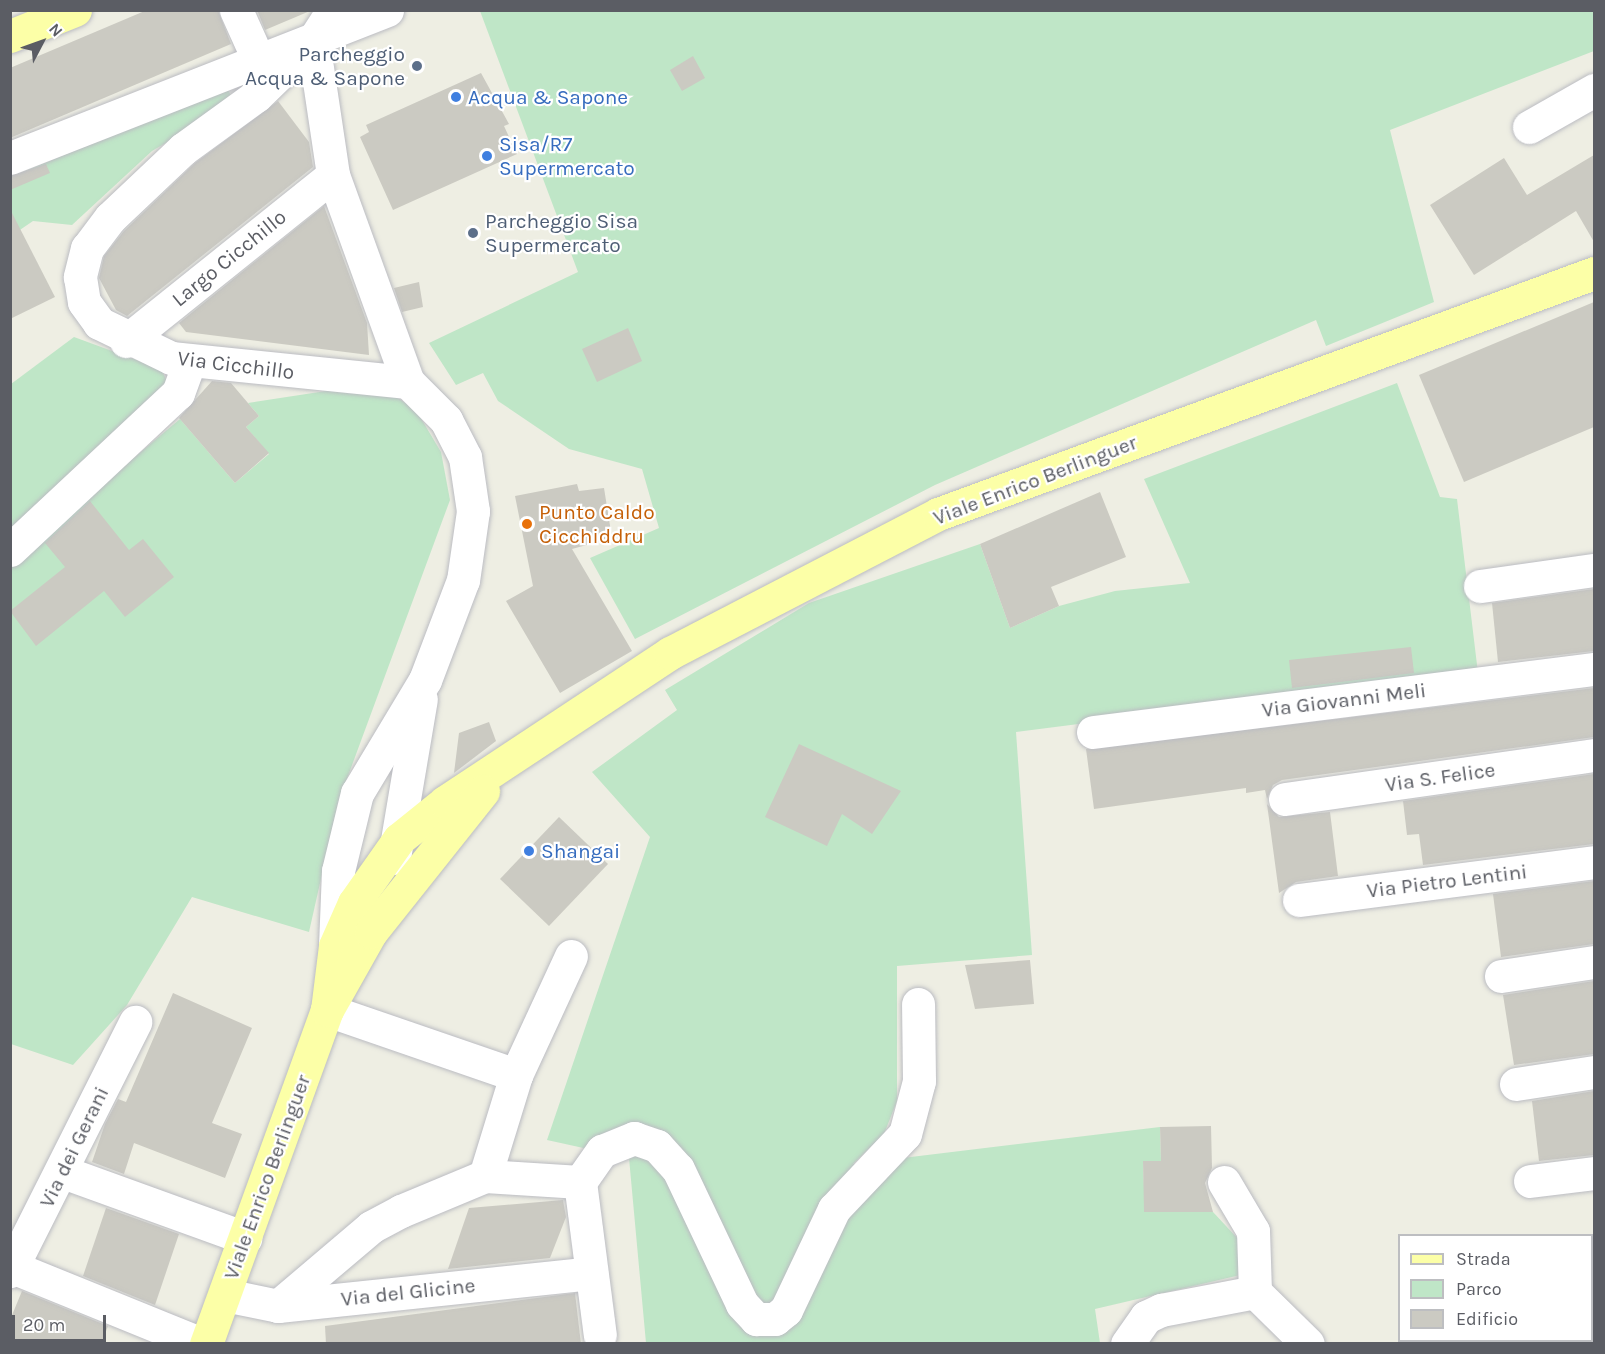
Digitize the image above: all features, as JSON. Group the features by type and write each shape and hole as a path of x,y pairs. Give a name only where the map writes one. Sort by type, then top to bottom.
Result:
{"main road":[{"path":"10,36 75,10"},
{"name":"Viale Enrico Berlinguer","path":"511,761 670,653 938,514 1594,273"},
{"path":"327,1010 371,932 445,834 511,761"},
{"path":"327,1010 335,946 365,884 399,839 445,802 511,761"},
{"name":"Viale Enrico Berlinguer","path":"185,1341 225,1295 327,1010"}],"street":[{"path":"236,10 258,59"},
{"name":"Via Cicchillo","path":"333,10 313,41 256,96 158,170 92,239 82,266 84,302 99,323 126,341 189,362 408,382"},
{"path":"10,158 258,59 313,41 387,10"},
{"path":"313,41 333,176 408,382 456,438 473,493 463,580 425,680 357,793 338,872 335,946"},
{"path":"1529,127 1594,90"},
{"name":"Largo Cicchillo","path":"126,341 333,176"},
{"path":"10,550 178,393 189,362"},
{"path":"1480,586 1594,570"},
{"name":"Via Giovanni Meli","path":"1093,732 1594,669"},
{"path":"371,932 399,839 425,680"},
{"name":"Via S. Felice","path":"1285,799 1594,755"},
{"path":"357,793 375,825 399,839 445,834"},
{"name":"Via Pietro Lentini","path":"1299,900 1594,862"},
{"path":"485,1176 516,1075 571,956"},
{"path":"1501,976 1594,962"},
{"path":"600,1335 580,1182 591,1163 619,1143 634,1138 657,1146 678,1169 742,1304 756,1319 775,1319 786,1310 834,1209 905,1134 919,1081 918,1004"},
{"path":"327,1010 516,1075"},
{"name":"Via dei Gerani","path":"11,1269 63,1172 135,1022"},
{"path":"1516,1083 1594,1072"},
{"path":"63,1172 245,1238"},
{"path":"1530,1181 1594,1173"},
{"path":"278,1306 386,1218 485,1176 580,1182"},
{"path":"1224,1182 1253,1231 1256,1292 1308,1344"},
{"path":"11,1269 185,1341"},
{"name":"Via del Glicine","path":"225,1295 278,1306 591,1273"},
{"path":"1127,1344 1146,1317 1161,1310 1256,1292"}],"green space":[{"path":"480,11 1594,11 1594,51 1390,130 1434,302 1326,346 1316,320 935,485 635,639 590,558 659,528 642,469 569,449 498,401 483,373 456,385 429,343 578,272"},
{"path":"227,87 234,103 152,151 72,225 33,221 11,236 11,177"},
{"path":"74,337 161,369 169,385 11,535 11,384"},
{"path":"1397,383 1440,497 1457,499 1478,673 1016,732 1032,955 897,966 897,1101 884,1134 853,1164 1160,1127 1161,1161 1143,1161 1145,1212 1213,1212 1266,1269 1095,1309 1100,1343 646,1343 629,1158 547,1140 650,837 592,772 677,710 665,690 809,603 980,544 1010,628 1059,606 1115,591 1190,583 1144,479"},
{"path":"339,389 395,396 416,410 441,452 450,500 338,803 309,932 192,897 127,1005 73,1065 11,1044 10,562 180,419 235,483 269,454 246,427 259,416 248,403"}],"building":[{"path":"147,10 218,10 231,44 10,138 10,68"},
{"path":"257,10 310,10 310,11 265,30"},
{"path":"693,56 705,78 682,91 670,70"},
{"path":"481,73 509,124 504,126 517,154 393,210 360,137 369,132 366,125"},
{"path":"278,101 309,142 313,167 127,316 116,310 99,278 104,256 124,231 195,163"},
{"path":"1594,155 1594,242 1576,211 1474,275 1430,205 1504,158 1527,195"},
{"path":"46,164 50,173 10,190 10,176"},
{"path":"324,206 367,323 369,355 186,332 179,323"},
{"path":"10,209 55,297 10,319"},
{"path":"419,282 423,307 402,312 394,288"},
{"path":"1594,302 1594,427 1464,482 1419,375"},
{"path":"628,328 642,361 597,382 582,349"},
{"path":"212,381 231,383 259,416 246,427 269,453 235,483 179,418"},
{"path":"577,484 579,491 604,488 612,538 572,549 632,651 560,693 506,601 533,586 515,496"},
{"path":"1100,492 1126,557 1051,587 1059,606 1010,628 980,544"},
{"path":"90,501 129,550 143,539 174,577 125,617 104,591 36,646 10,611 65,567 45,543"},
{"path":"1594,589 1594,651 1498,662 1492,603"},
{"path":"1411,647 1414,673 1292,688 1289,660"},
{"path":"1594,688 1594,737 1282,780 1273,785 1267,799 1265,790 1246,793 1246,788 1094,809 1086,749"},
{"path":"489,722 496,741 454,773 459,733"},
{"path":"799,744 901,791 872,834 842,814 827,846 765,817"},
{"path":"1594,774 1594,844 1423,865 1419,834 1407,835 1403,801"},
{"path":"1267,804 1279,817 1330,812 1338,876 1296,882 1279,893"},
{"path":"559,817 608,864 549,926 500,879"},
{"path":"1594,881 1594,944 1501,957 1493,894"},
{"path":"1030,960 1034,1004 975,1009 965,965"},
{"path":"1594,981 1594,1054 1514,1065 1503,995"},
{"path":"173,993 252,1028 212,1123 242,1134 225,1178 134,1143 124,1174 92,1162 105,1124 118,1099 126,1102"},
{"path":"1594,1091 1594,1155 1539,1161 1532,1101"},
{"path":"1211,1126 1212,1168 1205,1183 1213,1212 1144,1212 1143,1161 1161,1161 1160,1127"},
{"path":"563,1200 566,1217 550,1258 448,1269 469,1208"},
{"path":"106,1208 179,1234 155,1305 83,1276"},
{"path":"22,1291 108,1326 101,1344 10,1344 10,1320"},
{"path":"575,1293 581,1344 326,1344 325,1326"}],"place":[{"name":"Parcheggio Acqua & Sapone","path":"417,66"},
{"name":"Acqua & Sapone","path":"456,97"},
{"name":"Sisa/R7 Supermercato","path":"487,156"},
{"name":"Parcheggio Sisa Supermercato","path":"473,233"},
{"name":"Punto Caldo Cicchiddru","path":"527,524"},
{"name":"Shangai","path":"529,851"}]}
